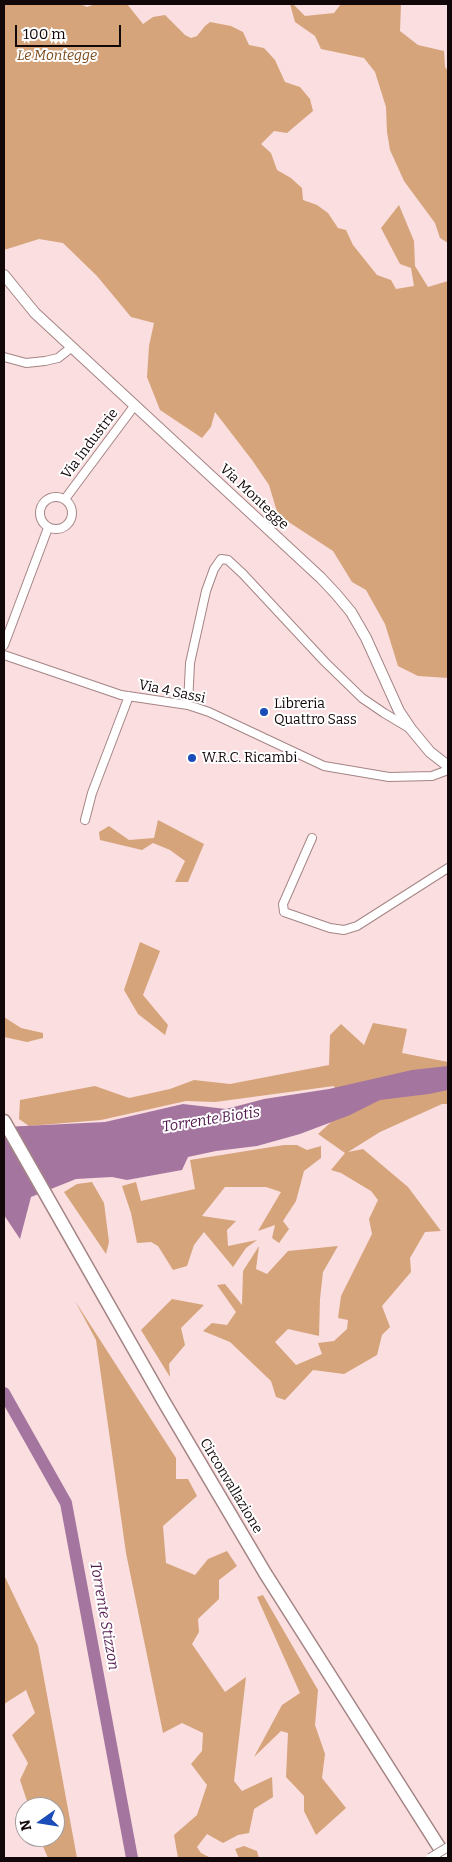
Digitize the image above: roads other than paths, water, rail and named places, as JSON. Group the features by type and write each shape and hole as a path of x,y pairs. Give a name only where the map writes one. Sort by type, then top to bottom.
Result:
{"highway":[{"name":"Circonvallazione","path":"4,1121 169,1411 265,1573 446,1858"}],"street":[{"name":"Via Montegge","path":"4,275 35,313 336,594 351,612 366,638 399,711 430,752 448,766"},
{"path":"4,357 26,362 45,362 58,358 72,347"},
{"name":"Via Industrie","path":"65,499 135,405"},
{"name":"Via Industrie","path":"52,496 65,499 71,506 72,517 67,525 58,530 48,528 39,518 41,504 52,496"},
{"path":"4,645 48,528"},
{"path":"188,705 190,663 206,591 214,569 221,559 228,560 243,574 325,662 362,698 411,729"},
{"name":"Via 4 Sassi","path":"4,655 129,696 188,705 209,712 324,766 389,777 432,776 448,770"},
{"path":"85,820 92,793 129,696"},
{"path":"312,838 283,904 284,912 330,928 344,930 357,926 448,868"},
{"path":"430,1858 448,1847"}],"water":[{"name":"Torrente Biotis","path":"448,1066 448,1090 380,1100 350,1115 300,1134 257,1146 216,1151 188,1157 182,1170 127,1180 112,1177 76,1179 31,1197 20,1239 4,1215 4,1127 105,1122 183,1104 226,1109 264,1099 329,1089 412,1070"}],"waterway":[{"name":"Torrente Stizzon","path":"4,1393 66,1503 132,1858"}],"place":[{"name":"Libreria Quattro Sass","path":"264,712"},
{"name":"W.R.C. Ricambi","path":"192,758"}],"park label":[{"name":"Le Montegge","path":"57,56"}]}
